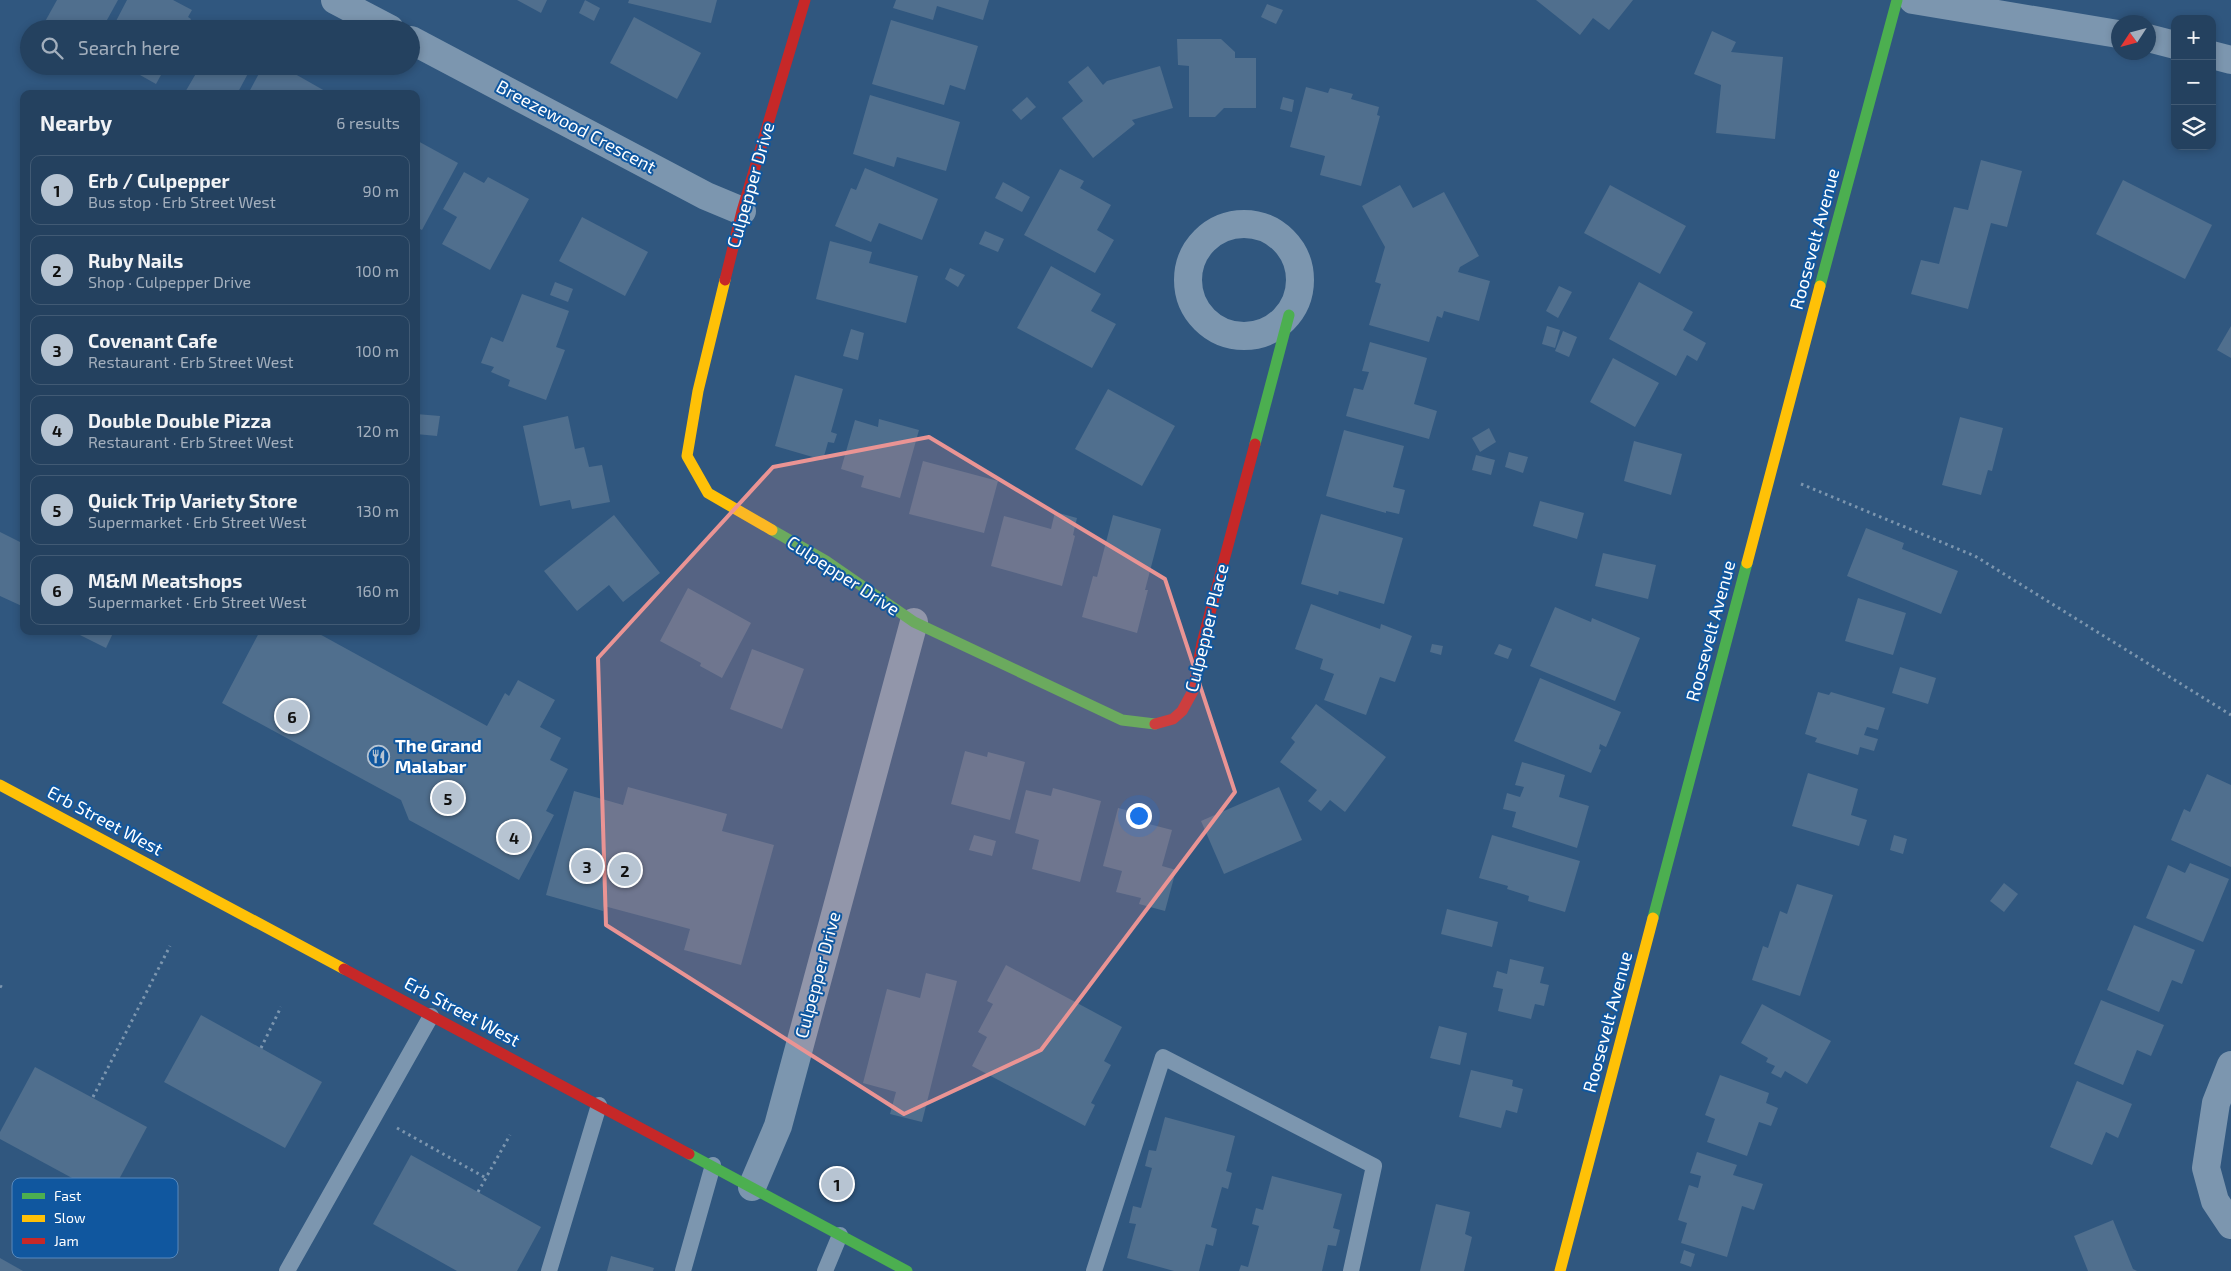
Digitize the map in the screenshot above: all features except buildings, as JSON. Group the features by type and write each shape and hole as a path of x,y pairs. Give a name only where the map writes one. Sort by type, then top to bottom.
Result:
{"street":[{"path":"335,0 373,20"},
{"name":"Culpepper Drive","path":"752,1187 778,1126 914,622 826,560 708,493 687,456 698,391 742,211 805,0"},
{"name":"Roosevelt Avenue","path":"1560,1271 1897,0"},
{"path":"1913,0 2111,33"},
{"path":"2156,40 2171,43"},
{"name":"Breezewood Crescent","path":"420,45 696,190 742,211"},
{"path":"2216,56 2231,60"},
{"name":"Culpepper Place","path":"914,622 1122,720 1160,724 1184,711 1197,681 1202,643 1289,315 1300,291 1298,262 1288,244 1279,236 1261,226 1247,223 1226,226 1204,241 1196,250 1188,275 1190,295 1198,312 1212,326 1234,336 1254,336 1266,333 1289,315"},
{"name":"Erb Street West","path":"0,784 752,1187 899,1269"},
{"path":"2231,1065 2216,1103 2206,1168 2215,1201 2231,1225"}],"lane":[{"path":"287,1271 430,1016"},
{"path":"1094,1271 1164,1057 1374,1166 1351,1271"},
{"path":"549,1271 599,1105"},
{"path":"683,1271 713,1166"},
{"path":"825,1271 840,1235"}],"path":[{"path":"1771,471 1975,556 2231,715"},
{"path":"93,1097 170,946"},
{"path":"261,1048 280,1007"},
{"path":"374,1116 486,1178"},
{"path":"478,1192 510,1135"}],"highlighted area":[{"path":"929,437 1165,579 1235,792 1041,1050 904,1114 606,925 598,658 773,467"}],"traffic: fast":[{"path":"1820,286 1897,0"},
{"path":"1255,444 1289,315"},
{"path":"772,530 826,561 914,622 1122,720 1155,724"},
{"path":"1653,918 1747,563"},
{"path":"689,1154 907,1271"}],"traffic: slow":[{"path":"725,280 698,391 687,456 708,493 772,530"},
{"path":"1747,563 1820,286"},
{"path":"0,785 344,969"},
{"path":"1560,1271 1653,918"}],"traffic: jam":[{"path":"725,280 742,211 805,0"},
{"path":"1155,724 1173,719 1182,711 1193,691 1202,643 1255,444"},
{"path":"344,969 689,1154"}],"place":[{"name":"M&M Meatshops","path":"292,716"},
{"name":"The Grand Malabar","path":"379,756"},
{"name":"Quick Trip Variety Store","path":"448,798"},
{"name":"Double Double Pizza","path":"514,837"},
{"name":"Covenant Cafe","path":"587,866"},
{"name":"Ruby Nails","path":"625,870"},
{"name":"Erb / Culpepper","path":"837,1184"}]}
